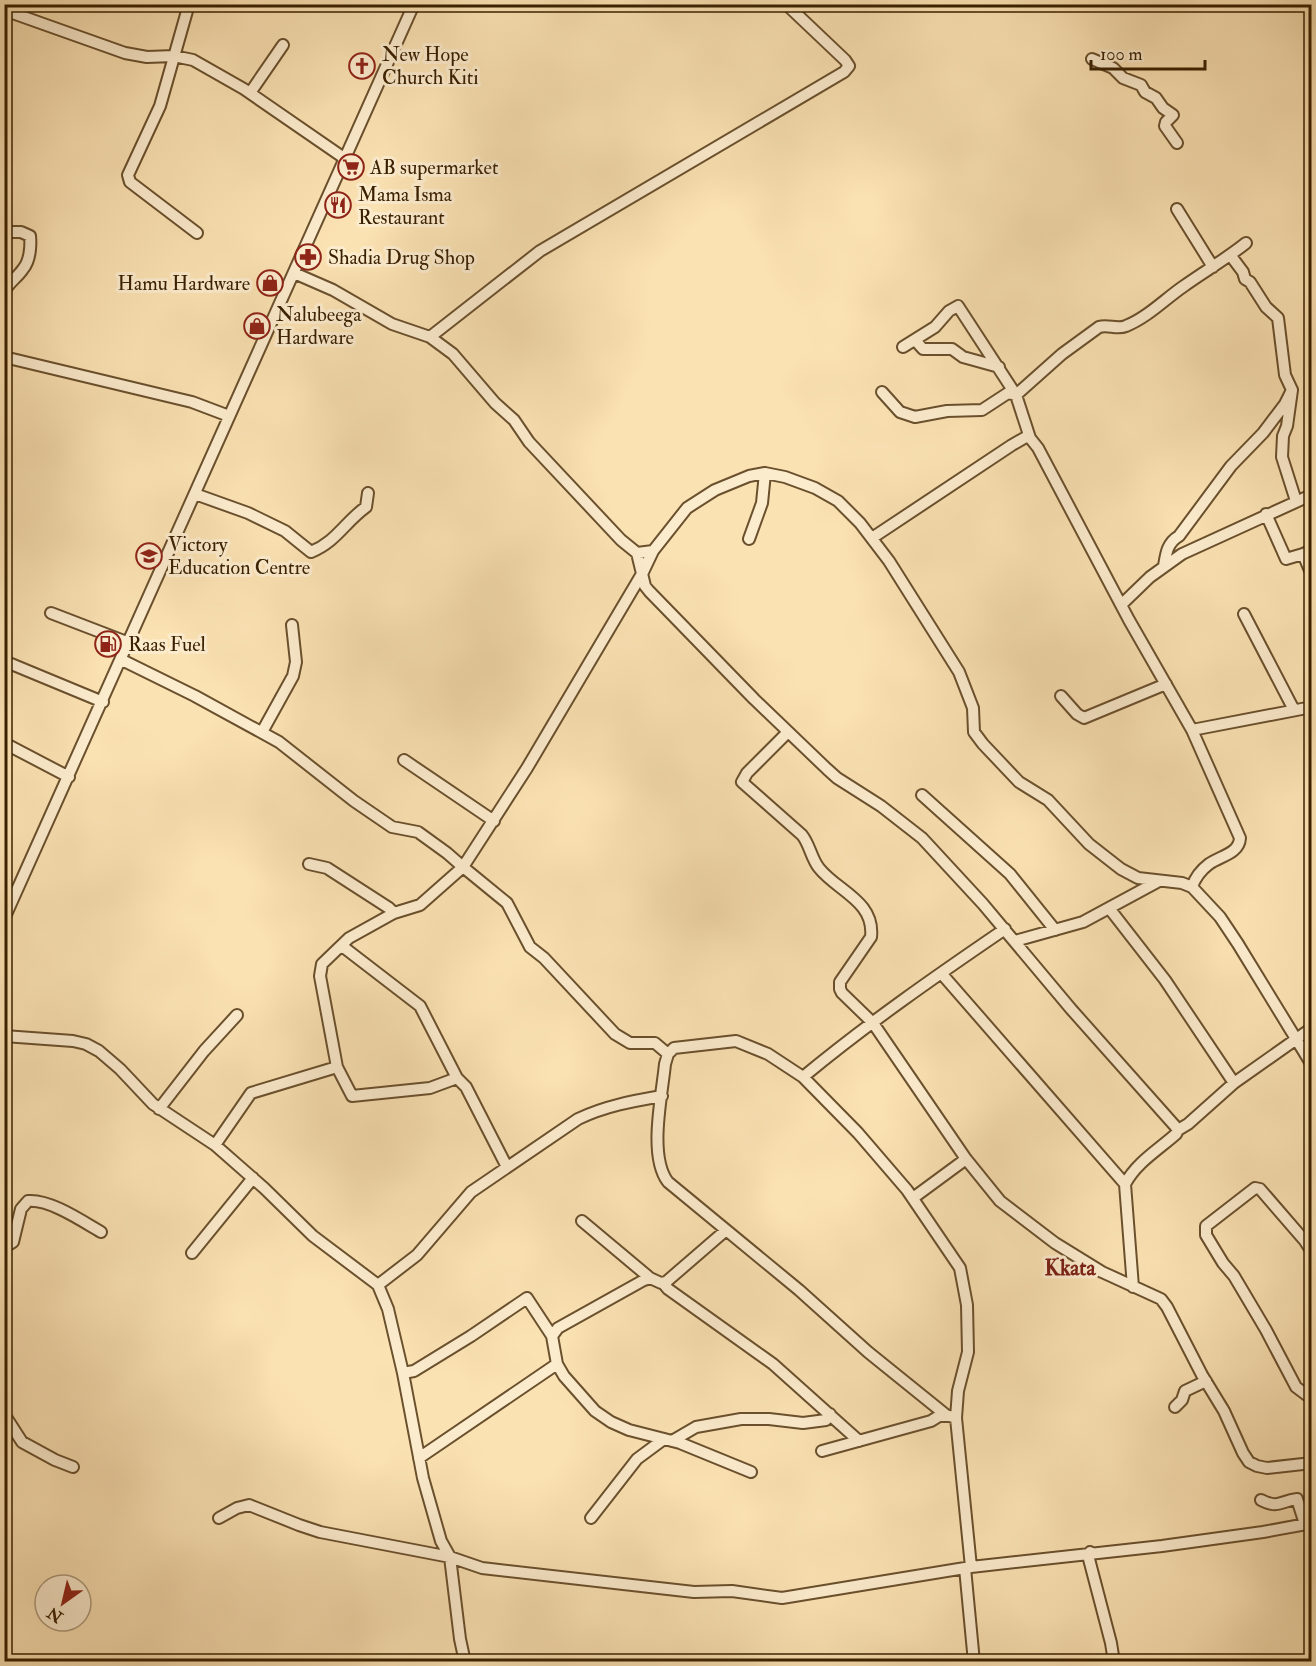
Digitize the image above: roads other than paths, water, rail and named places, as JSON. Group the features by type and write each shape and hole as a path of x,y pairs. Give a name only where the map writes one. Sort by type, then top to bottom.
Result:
{"street":[{"path":"189,4 160,106 128,175 129,182 198,233"},
{"path":"4,920 414,4"},
{"path":"430,338 540,251 844,72 849,66 845,60 786,4"},
{"path":"11,10 125,53 147,57 174,56 194,60 250,93 344,158"},
{"path":"250,93 283,45"},
{"path":"1092,59 1113,68 1123,78 1141,85 1145,92 1156,98 1163,108 1173,115 1165,126 1177,143"},
{"path":"1177,209 1213,267"},
{"path":"4,292 10,281 25,267 31,243 30,236 21,232 9,232"},
{"path":"1016,395 1062,354 1099,327 1106,325 1123,328 1246,243"},
{"path":"1231,255 1245,279 1250,282 1266,307 1278,318 1286,375 1293,390 1283,436 1282,458 1296,501"},
{"path":"294,273 333,290 392,324 430,338 453,354 495,403 514,420 529,442 621,540 637,553 645,586 649,591 788,732 837,778 881,806 922,838 1005,929 1071,1009 1178,1130"},
{"path":"903,347 935,327 949,311 958,306 1016,395 1030,438 1038,448 1121,605 1192,729 1240,838 1236,849 1209,864 1197,877 1192,887"},
{"path":"915,340 923,349 952,350 963,357 999,367"},
{"path":"4,357 192,402 229,416"},
{"path":"1164,566 1167,550 1172,540 1179,536 1231,466 1263,434 1293,390"},
{"path":"882,392 900,412 915,417 947,411 982,410 1008,393 1016,395"},
{"path":"872,538 1012,445 1030,438"},
{"path":"749,539 762,503 765,473"},
{"path":"457,1078 429,1089 352,1096 336,1067 320,976 322,964 349,938 394,913 420,905 464,867 643,572 653,551 673,524 687,508 701,498 732,481 765,473 785,477 815,488 838,501 860,523 889,561 959,672 973,708 974,732 983,744 1019,782 1048,800 1089,844 1121,869 1138,878 1182,883 1192,887 1220,917 1311,1065"},
{"path":"195,494 248,513 285,531 310,552 325,546 352,517 366,507 368,493"},
{"path":"1121,605 1150,577 1182,554 1266,514 1311,497"},
{"path":"1266,514 1286,559 1307,552 1311,575"},
{"path":"637,553 653,551"},
{"path":"51,613 129,643"},
{"path":"1244,614 1294,710"},
{"path":"262,732 293,676 296,662 292,625"},
{"path":"122,660 262,732 304,760 354,801 392,827 418,832 447,853 512,908 530,947 544,958 615,1034 630,1043 655,1043 668,1054"},
{"path":"4,661 103,702"},
{"path":"1061,696 1077,714 1084,718 1166,684"},
{"path":"1192,729 1311,707"},
{"path":"788,732 747,773 742,782 802,835 818,867 854,897 864,911 870,926 871,938 839,985 842,993 873,1023 989,1190 1054,1243 1102,1272 1161,1299 1224,1411 1243,1453 1253,1465 1267,1468 1311,1464"},
{"path":"4,743 69,777"},
{"path":"404,760 494,821"},
{"path":"922,795 1011,874 1055,930"},
{"path":"309,864 327,868 375,898 394,913"},
{"path":"1015,941 1083,922 1158,881"},
{"path":"1109,908 1165,981 1234,1083"},
{"path":"803,1077 940,973 1005,929"},
{"path":"342,946 420,1006 457,1078 466,1087 507,1167"},
{"path":"940,973 1125,1184"},
{"path":"159,1109 237,1015"},
{"path":"1133,1287 1125,1184 1131,1174 1141,1162 1234,1083 1311,1028"},
{"path":"4,1036 86,1044 111,1060 159,1109 215,1145 313,1236 378,1285 388,1309 419,1458 441,1541 450,1557 465,1662"},
{"path":"951,1417 868,1352 799,1290 674,1189 663,1175 659,1159 662,1096 665,1064 668,1054 674,1048 736,1041 768,1054 803,1077 858,1133 912,1198 960,1268 968,1305 968,1352 951,1417 968,1567 974,1662"},
{"path":"215,1145 251,1093 336,1067"},
{"path":"378,1285 417,1255 471,1192 578,1119 615,1104 662,1096"},
{"path":"912,1198 966,1159"},
{"path":"192,1253 253,1178"},
{"path":"1311,1252 1260,1189 1255,1188 1234,1203 1206,1226 1205,1230 1223,1263 1234,1276 1266,1330 1296,1387 1311,1399"},
{"path":"4,1244 8,1245 13,1242 21,1209 28,1201 37,1200 101,1232"},
{"path":"582,1221 650,1278 663,1283 668,1289 773,1364 859,1441"},
{"path":"663,1283 725,1231"},
{"path":"552,1336 558,1328 650,1278"},
{"path":"403,1373 414,1371 424,1365 527,1298 552,1336 557,1364 564,1376 595,1411 629,1430 668,1440 751,1472"},
{"path":"419,1458 557,1364"},
{"path":"1175,1407 1182,1400 1185,1391 1206,1381"},
{"path":"4,1414 22,1442 73,1467"},
{"path":"591,1518 637,1459 668,1440 696,1427 741,1419 769,1419 802,1424 826,1420 830,1414"},
{"path":"822,1451 931,1421 939,1416 951,1417"},
{"path":"219,1518 237,1508 249,1505 299,1526 320,1532 450,1557 482,1568 705,1593 732,1591 775,1598 968,1567 1162,1546 1308,1524 1297,1499 1285,1500 1273,1506 1261,1500"},
{"path":"1090,1552 1089,1559 1114,1662"}],"place":[{"name":"New Hope Church Kiti","path":"362,66"},
{"name":"AB supermarket","path":"351,167"},
{"name":"Mama Isma Restaurant","path":"338,205"},
{"name":"Shadia Drug Shop","path":"308,257"},
{"name":"Hamu Hardware","path":"270,283"},
{"name":"Nalubeega Hardware","path":"257,326"},
{"name":"Victory Education Centre","path":"149,556"},
{"name":"Raas Fuel","path":"108,644"}],"district":[{"name":"Kkata","path":"1070,1267"}]}
